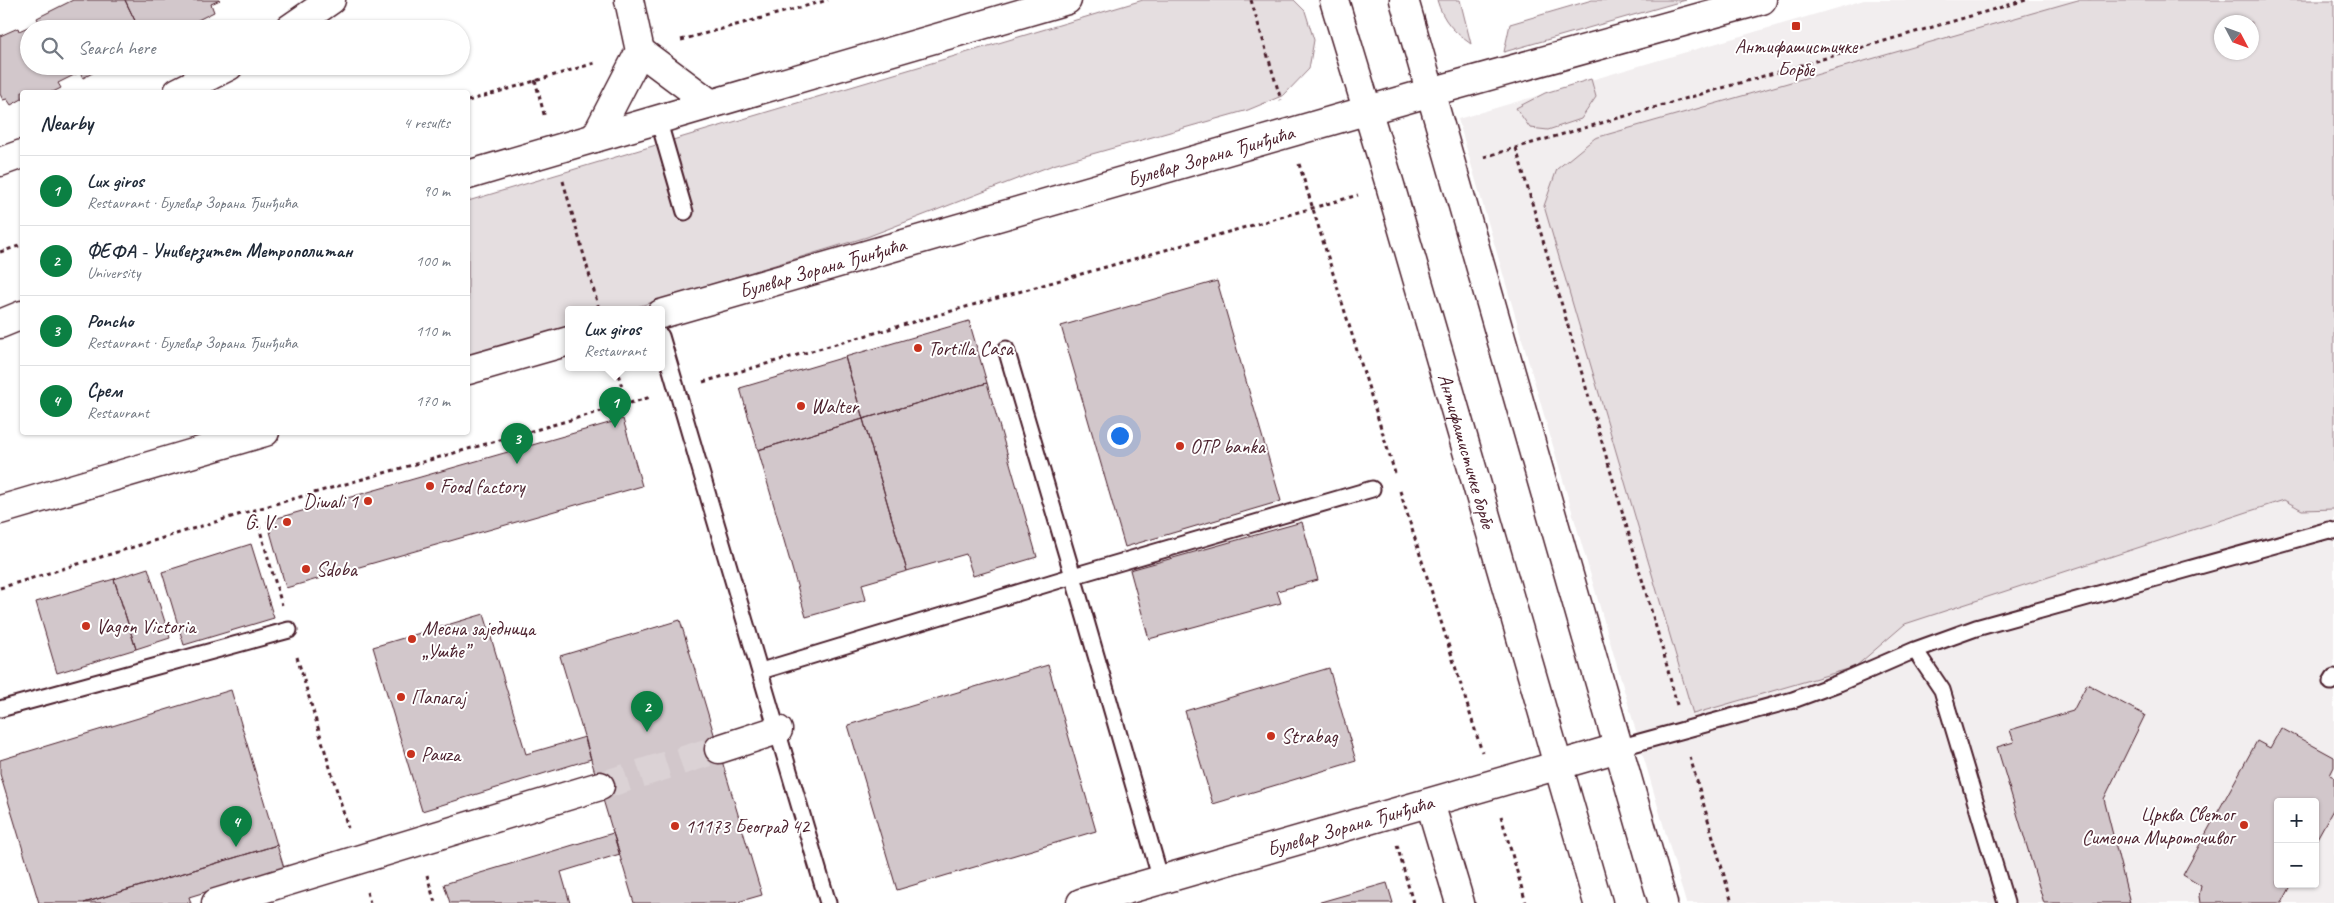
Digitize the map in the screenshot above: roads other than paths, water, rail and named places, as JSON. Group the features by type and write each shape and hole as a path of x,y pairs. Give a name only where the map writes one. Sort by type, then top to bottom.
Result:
{"street":[{"path":"302,20 332,0"},
{"path":"595,138 640,51 629,0"},
{"path":"470,174 1067,0"},
{"name":"Антифашистичке борбе","path":"1334,0 1598,903"},
{"path":"1404,0 1450,166 1663,903"},
{"name":"Булевар Зорана Ђинђића","path":"665,313 1431,92 1762,0"},
{"path":"640,51 711,104"},
{"path":"182,90 211,75"},
{"path":"0,162 20,155"},
{"path":"0,324 20,316"},
{"path":"470,369 565,342"},
{"path":"0,510 226,440 250,435"},
{"path":"719,749 778,730"},
{"name":"Булевар Зорана Ђинђића","path":"1081,903 1618,748"},
{"path":"216,903 600,786"},
{"path":"1430,803 1460,903"}],"lane":[{"path":"658,120 685,212"},
{"path":"665,349 828,903"},
{"path":"1006,349 1161,880"},
{"path":"761,672 1073,576 1372,489"},
{"path":"1618,748 1793,700 1839,683 1915,650 1976,628 2329,530 2334,531"},
{"path":"0,709 289,630"},
{"path":"1915,650 1942,690 2006,903"}],"tunnel":[{"path":"600,786 719,749"}],"place":[{"name":"Антифашистичке Борбе","path":"1796,26"},
{"name":"Tortilla Casa","path":"918,348"},
{"name":"Walter","path":"801,406"},
{"name":"Lux giros","path":"615,428"},
{"name":"OTP banka","path":"1180,446"},
{"name":"Poncho","path":"517,464"},
{"name":"Food factory","path":"430,486"},
{"name":"Diwali 1","path":"368,501"},
{"name":"G. V.","path":"287,522"},
{"name":"Sdoba","path":"306,569"},
{"name":"Vagon Victoria","path":"86,626"},
{"name":"Месна заједница „Ушће”","path":"412,639"},
{"name":"Папагај","path":"401,697"},
{"name":"ФЕФА - Универзитет Метрополитан","path":"647,732"},
{"name":"Strabag","path":"1271,736"},
{"name":"Pauza","path":"411,754"},
{"name":"Црква Светог Симеона Мироточивог","path":"2244,825"},
{"name":"11173 Београд 42","path":"675,826"},
{"name":"Срем","path":"236,847"}]}
